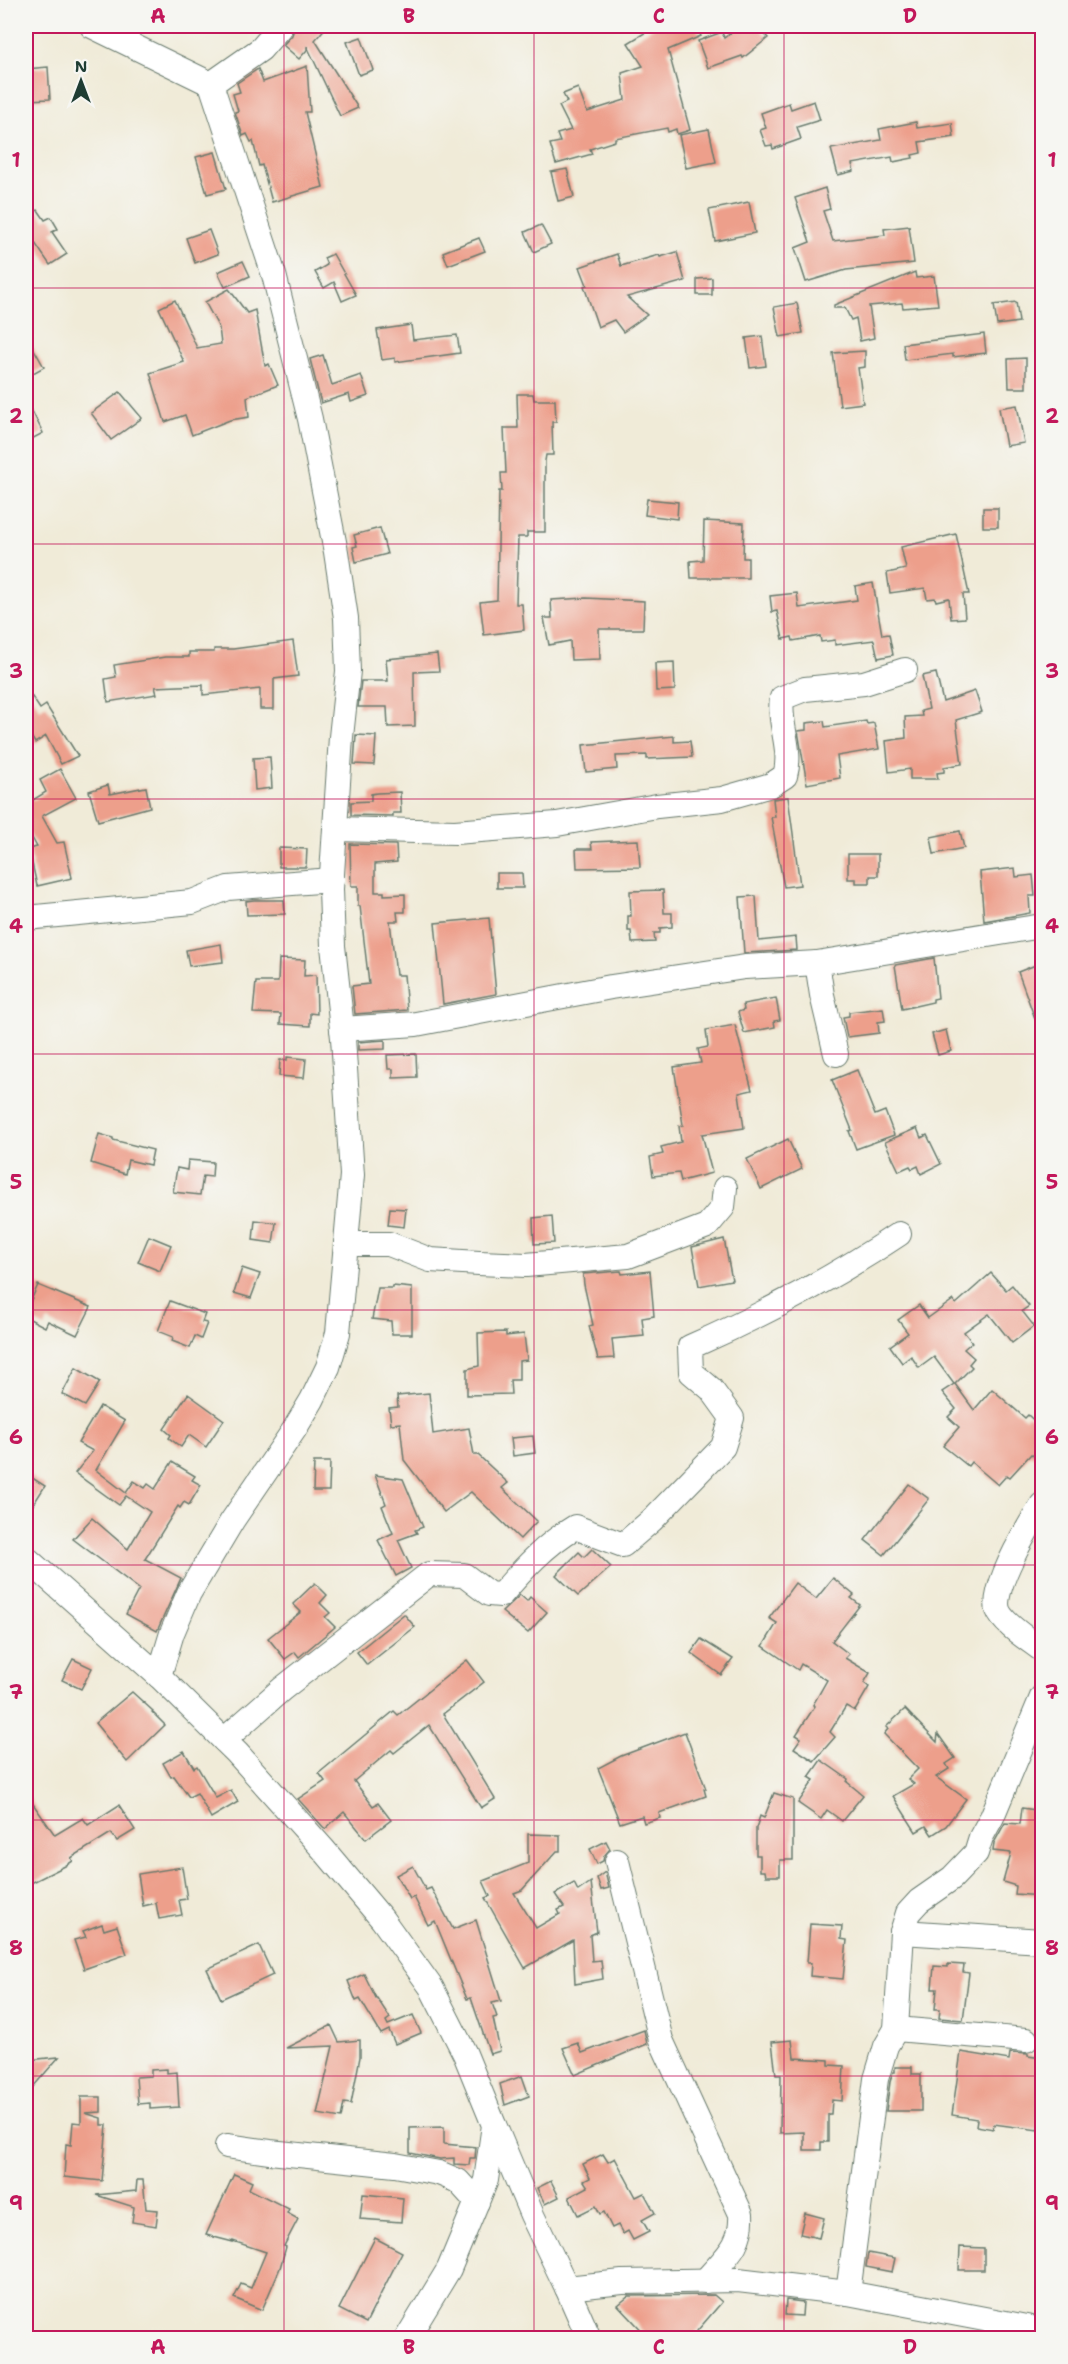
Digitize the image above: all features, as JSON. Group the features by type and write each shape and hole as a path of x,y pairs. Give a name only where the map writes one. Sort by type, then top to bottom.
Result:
{"street":[{"path":"92,26 211,84 274,275 310,420 336,552 346,618 348,671 340,747 332,880 333,946 342,1029 352,1175 338,1333 328,1367 300,1420 232,1521 189,1593 172,1633 159,1676"},
{"path":"211,84 261,49 281,26"},
{"path":"336,829 454,832 557,824 748,793 771,785 785,776 789,752 782,729 782,698 805,688 864,683 905,670"},
{"path":"26,918 192,902 228,888 332,880"},
{"path":"342,1029 416,1024 611,987 745,967 817,963 1042,926"},
{"path":"817,963 836,1054"},
{"path":"347,1244 389,1244 430,1260 479,1263 526,1264 628,1256 707,1226 723,1207 725,1188"},
{"path":"224,1740 282,1689 429,1574 464,1575 489,1594 501,1595 525,1567 575,1527 623,1545 652,1520 723,1447 732,1418 711,1389 691,1372 690,1347 724,1332 832,1274 899,1234"},
{"path":"1042,1505 1006,1572 997,1603 998,1611 1003,1619 1042,1650"},
{"path":"26,1558 159,1676 224,1740 330,1858 382,1920 431,1987 465,2054 532,2215 589,2338"},
{"path":"848,2293 876,2079 886,2046 896,2029 902,1932 908,1913 912,1906 952,1878 976,1853 1042,1696"},
{"path":"617,1862 661,2040 741,2214 742,2226 738,2242 705,2281"},
{"path":"902,1932 1042,1941"},
{"path":"896,2029 1026,2040"},
{"path":"406,2338 449,2269 486,2181 494,2125"},
{"path":"227,2146 395,2165 439,2173 458,2181 477,2202"},
{"path":"567,2288 622,2282 738,2280 848,2293 1042,2330"}],"building":[{"path":"295,26 327,26 315,40 358,108 340,116 307,46 307,50 299,59 283,45 292,35"},
{"path":"656,26 696,26 701,36 668,50 690,130 677,134 676,129 668,132 667,128 615,138 615,141 590,149 592,154 556,164 550,144 560,142 557,134 571,130 559,106 567,102 563,94 578,88 587,112 625,100 622,73 643,66 628,43"},
{"path":"740,26 758,26 768,38 743,58 742,56 708,68 698,41 722,32 724,38"},
{"path":"361,37 373,70 359,75 347,42"},
{"path":"307,66 310,112 305,112 323,187 272,202 253,141 251,142 247,134 243,136 235,112 238,111 233,94 240,92 237,83 258,69 263,82"},
{"path":"48,67 50,99 27,100 26,69"},
{"path":"814,101 820,120 797,127 801,139 773,149 772,145 766,146 760,130 766,128 761,113 789,103 791,109"},
{"path":"916,122 917,128 952,123 954,137 919,142 921,153 912,155 913,158 893,162 892,157 852,164 854,171 838,175 831,149 881,140 879,129"},
{"path":"709,129 716,162 686,168 679,135"},
{"path":"215,152 226,189 207,194 196,157"},
{"path":"567,169 574,197 558,201 551,172"},
{"path":"825,188 830,209 823,211 833,241 885,235 884,229 909,226 914,263 846,270 806,282 795,248 810,242 795,198"},
{"path":"749,202 755,233 715,241 709,210"},
{"path":"38,210 45,220 51,217 58,229 52,232 67,254 50,265 35,243 26,249 26,218"},
{"path":"541,225 551,244 534,252 525,232"},
{"path":"209,230 218,254 195,263 186,238"},
{"path":"479,238 485,251 448,265 443,252"},
{"path":"677,252 685,281 627,297 647,315 623,332 614,320 598,327 580,267 617,254 621,266"},
{"path":"333,254 356,295 342,301 334,282 324,288 315,272 327,265 324,258"},
{"path":"243,261 250,276 225,287 218,272"},
{"path":"915,272 916,278 934,276 938,305 903,308 902,303 869,306 874,338 860,341 856,318 851,320 845,308 834,308 834,305"},
{"path":"712,278 712,295 697,295 697,279"},
{"path":"229,289 247,313 255,310 265,366 269,364 278,385 247,397 249,417 230,420 192,435 185,415 165,422 150,373 184,362 159,308 175,300 197,348 221,344 219,328 205,302"},
{"path":"1016,302 1019,322 997,325 994,305"},
{"path":"797,303 803,333 780,337 774,307"},
{"path":"411,325 413,340 457,335 460,353 395,362 395,358 382,360 377,330"},
{"path":"984,334 986,353 953,357 953,354 905,360 903,344"},
{"path":"26,335 44,367 26,377"},
{"path":"762,336 766,366 750,368 746,338"},
{"path":"865,351 865,367 858,368 863,403 840,406 833,353"},
{"path":"323,355 332,385 361,375 368,396 351,402 349,394 321,403 310,359"},
{"path":"1026,358 1026,388 1009,388 1008,359"},
{"path":"120,392 142,418 111,440 91,413"},
{"path":"517,394 533,394 534,400 555,400 556,422 552,422 553,455 546,455 545,461 545,532 527,532 527,537 518,537 516,604 522,604 524,630 484,635 480,602 497,600 499,491 502,491 501,473 506,473 504,428 518,428"},
{"path":"26,399 43,433 26,442"},
{"path":"1017,405 1024,443 1006,446 999,408"},
{"path":"647,499 678,502 677,519 645,515"},
{"path":"983,508 998,508 998,527 983,527"},
{"path":"704,521 744,523 743,558 748,558 748,578 691,578 690,561 703,560"},
{"path":"380,528 387,554 356,562 353,547 357,546 354,535"},
{"path":"956,534 969,594 963,594 965,618 951,619 949,598 936,601 935,598 927,599 925,588 890,593 887,573 906,569 901,547"},
{"path":"873,583 882,635 889,634 893,655 878,658 874,640 835,645 835,640 821,642 820,636 793,641 792,637 783,639 777,611 772,612 770,596 797,593 799,608 857,600 855,586"},
{"path":"586,598 644,601 643,629 599,629 600,659 571,660 570,641 549,645 544,618 552,618 551,600"},
{"path":"293,641 298,676 274,679 274,709 260,709 260,689 203,695 203,685 155,687 157,694 108,702 105,679 116,677 114,665 165,657 189,657 189,652 214,652 214,649 233,649"},
{"path":"437,654 439,671 414,672 415,726 388,727 387,707 358,707 361,681 388,681 386,659"},
{"path":"674,662 675,690 656,691 655,663"},
{"path":"936,673 943,702 975,691 982,712 956,720 962,764 944,767 944,772 937,773 938,779 910,779 910,769 889,772 886,741 906,738 905,717 922,716 921,711 929,709 922,676"},
{"path":"26,688 40,709 46,705 78,756 61,764 46,736 35,743 26,728"},
{"path":"824,721 825,727 866,721 867,724 874,723 879,749 837,756 840,778 807,784 798,731 806,730 806,723"},
{"path":"356,735 376,736 374,765 354,764"},
{"path":"674,736 674,742 690,741 692,757 647,759 647,755 616,756 617,769 586,772 583,745"},
{"path":"270,757 272,788 255,790 253,758"},
{"path":"60,769 76,798 42,816 57,843 64,842 72,878 37,886 29,849 37,847 26,827 26,788 33,800 46,792 40,780"},
{"path":"108,785 110,794 146,787 150,807 98,821 89,791"},
{"path":"400,792 401,813 393,813 393,816 351,815 351,802 371,801 371,794"},
{"path":"788,797 800,885 784,887 771,817 775,817 773,799"},
{"path":"960,831 964,848 934,854 931,837"},
{"path":"638,840 640,867 577,868 576,849 592,849 591,842"},
{"path":"350,844 396,845 397,862 375,864 375,892 384,892 384,895 405,894 405,912 397,912 398,921 390,921 396,975 404,975 407,1010 355,1014 352,986 369,984 360,906 358,906 358,886 351,886"},
{"path":"279,848 307,849 306,867 279,867"},
{"path":"848,854 878,854 878,876 870,876 870,883 856,883 856,879 848,879"},
{"path":"1015,868 1016,877 1033,875 1035,896 1029,896 1030,913 984,921 980,872"},
{"path":"497,873 522,873 523,888 497,888"},
{"path":"663,890 664,913 672,913 672,927 660,928 660,933 654,933 655,942 632,943 631,931 628,931 628,916 631,916 630,891"},
{"path":"756,896 759,941 796,937 797,950 744,953 740,897"},
{"path":"284,900 285,914 247,915 246,901"},
{"path":"489,918 496,994 443,1004 435,923"},
{"path":"221,944 223,962 189,966 186,950"},
{"path":"934,958 938,998 933,999 933,1002 902,1009 895,965"},
{"path":"279,959 305,960 304,976 316,975 317,1014 310,1013 310,1026 280,1024 281,1014 253,1013 256,982 278,982"},
{"path":"1038,964 1042,977 1041,1035 1018,972"},
{"path":"776,998 780,1020 774,1021 775,1027 744,1033 738,1012 744,1010 743,1004"},
{"path":"883,1008 885,1021 878,1022 879,1033 847,1037 843,1017 849,1016 849,1012"},
{"path":"735,1025 752,1090 739,1093 744,1128 702,1134 712,1173 681,1181 679,1173 653,1176 650,1157 663,1154 661,1147 681,1142 679,1126 683,1125 674,1067 701,1063 698,1049 708,1047 706,1030"},
{"path":"946,1030 951,1051 938,1055 932,1034"},
{"path":"385,1040 385,1049 358,1050 358,1042"},
{"path":"416,1054 417,1077 393,1078 393,1069 388,1069 387,1055"},
{"path":"287,1057 306,1059 304,1078 279,1076 280,1060 287,1060"},
{"path":"857,1070 875,1115 885,1111 894,1135 856,1149 849,1131 852,1130 832,1080"},
{"path":"917,1128 921,1138 927,1135 941,1164 921,1174 918,1166 912,1169 910,1166 899,1171 885,1142"},
{"path":"99,1134 153,1150 150,1165 128,1160 125,1174 91,1163"},
{"path":"788,1139 802,1169 761,1189 747,1159"},
{"path":"188,1160 213,1162 212,1177 203,1176 200,1195 173,1192 177,1168 187,1170"},
{"path":"390,1208 406,1209 404,1227 388,1225"},
{"path":"552,1216 554,1243 534,1244 533,1218"},
{"path":"255,1220 276,1223 273,1243 253,1240"},
{"path":"149,1236 171,1245 160,1271 138,1262"},
{"path":"724,1239 732,1280 699,1286 692,1247"},
{"path":"242,1268 260,1274 251,1298 234,1293"},
{"path":"621,1271 622,1274 650,1271 654,1316 642,1318 644,1336 612,1339 614,1358 598,1359 589,1326 593,1325 583,1274"},
{"path":"991,1273 1006,1290 1012,1285 1029,1306 1022,1311 1034,1326 1012,1343 989,1314 964,1332 972,1342 964,1349 974,1358 969,1364 972,1367 955,1384 974,1410 992,1389 1025,1418 1028,1415 1042,1428 1042,1449 1035,1457 1031,1454 1010,1477 1007,1475 998,1485 971,1462 968,1466 943,1446 959,1427 948,1417 956,1409 942,1392 954,1384 934,1357 919,1368 911,1356 902,1363 890,1346 908,1333 898,1320 919,1305 928,1318 953,1300 956,1304"},
{"path":"38,1285 91,1307 77,1335 48,1321 45,1327 26,1317 26,1311"},
{"path":"393,1286 412,1288 412,1334 392,1334 391,1321 372,1319 378,1288 393,1288"},
{"path":"170,1301 205,1314 202,1322 207,1323 201,1339 195,1336 190,1348 172,1341 173,1337 158,1331"},
{"path":"506,1332 506,1336 524,1334 527,1360 519,1361 519,1380 510,1380 511,1394 467,1395 467,1369 479,1366 478,1333"},
{"path":"76,1368 100,1382 85,1406 62,1394"},
{"path":"429,1393 433,1434 469,1428 474,1455 478,1455 508,1483 502,1488 537,1521 520,1539 471,1492 444,1512 404,1460 400,1423 391,1424 389,1408 398,1407 397,1396"},
{"path":"188,1394 224,1420 206,1447 189,1435 181,1447 169,1438 171,1435 164,1429"},
{"path":"100,1406 125,1421 96,1470 126,1493 134,1481 145,1488 148,1484 155,1489 172,1462 195,1476 192,1480 201,1485 189,1505 184,1502 180,1508 178,1506 145,1559 181,1578 157,1631 126,1614 139,1589 73,1539 92,1518 128,1549 150,1512 126,1496 119,1505 75,1473 93,1451 78,1443"},
{"path":"533,1436 535,1453 513,1456 511,1438"},
{"path":"314,1462 330,1462 329,1491 313,1491"},
{"path":"26,1474 45,1486 26,1516"},
{"path":"375,1475 403,1479 423,1527 415,1530 417,1533 398,1540 411,1568 396,1576 378,1540 393,1533 382,1506 386,1504"},
{"path":"909,1484 929,1499 884,1555 865,1540"},
{"path":"592,1549 611,1567 578,1596 556,1575 579,1552 584,1557"},
{"path":"833,1578 854,1595 851,1598 860,1605 832,1641 849,1654 845,1658 870,1673 864,1683 869,1687 855,1711 846,1706 830,1732 835,1737 814,1761 794,1748 801,1738 796,1735 815,1706 813,1705 827,1680 801,1664 798,1670 763,1646 777,1623 769,1618 795,1583 816,1599"},
{"path":"315,1583 327,1595 320,1603 330,1613 325,1617 335,1627 299,1657 295,1652 285,1659 268,1638 301,1612 293,1604"},
{"path":"520,1595 527,1601 530,1597 547,1612 528,1633 502,1612"},
{"path":"404,1614 415,1627 367,1665 357,1652"},
{"path":"701,1639 733,1659 721,1675 691,1653"},
{"path":"73,1659 92,1668 81,1689 62,1680"},
{"path":"467,1660 484,1682 443,1714 495,1799 481,1808 429,1725 394,1753 391,1750 354,1781 373,1806 378,1803 391,1820 366,1839 344,1812 325,1829 298,1799 325,1781 319,1773 394,1711 398,1715"},
{"path":"132,1692 165,1725 127,1762 95,1723"},
{"path":"905,1709 937,1742 938,1734 955,1758 946,1764 949,1769 936,1777 966,1799 946,1826 932,1835 926,1826 916,1832 893,1796 914,1784 908,1779 918,1769 884,1734 888,1729 886,1727"},
{"path":"685,1732 706,1789 704,1789 706,1796 659,1813 660,1818 644,1823 642,1816 620,1823 598,1768 621,1756"},
{"path":"184,1751 194,1768 197,1766 216,1798 231,1790 238,1802 211,1818 197,1793 189,1797 174,1776 171,1777 163,1763"},
{"path":"821,1760 848,1779 847,1782 863,1795 842,1821 827,1810 821,1819 798,1803 814,1780 809,1777"},
{"path":"774,1793 793,1799 793,1860 780,1860 780,1876 766,1876 765,1871 760,1871 760,1855 756,1855 756,1828 760,1816 764,1818"},
{"path":"26,1794 55,1835 83,1818 88,1825 119,1805 135,1830 117,1841 111,1833 71,1858 73,1861 65,1866 31,1883 26,1873"},
{"path":"1022,1808 1042,1811 1042,1896 1015,1894 1016,1886 1003,1882 1011,1853 993,1851 994,1843 1005,1823 1020,1824"},
{"path":"528,1834 560,1835 560,1851 557,1851 522,1890 514,1893 536,1928 560,1914 558,1910 564,1907 555,1894 574,1883 578,1891 591,1882 597,1932 590,1935 592,1961 601,1960 603,1979 575,1984 573,1940 525,1968 485,1898 490,1896 483,1881 528,1863"},
{"path":"606,1841 610,1849 603,1861 597,1864 590,1849"},
{"path":"413,1866 426,1890 431,1888 453,1929 476,1920 501,2001 492,2003 497,2017 493,2018 500,2051 490,2054 471,1998 467,1999 435,1921 428,1925 414,1897 410,1899 396,1875"},
{"path":"182,1867 187,1899 179,1900 182,1915 159,1919 156,1903 143,1906 138,1874"},
{"path":"605,1872 609,1888 601,1890 597,1878"},
{"path":"102,1924 104,1930 117,1926 127,1954 84,1969 74,1940 86,1937 83,1931"},
{"path":"810,1924 842,1926 841,1939 847,1940 843,1979 810,1976 811,1963 807,1963"},
{"path":"259,1945 273,1975 221,1999 207,1969"},
{"path":"948,1964 964,1965 963,1972 969,1973 963,2020 939,2018 940,2009 935,2009 937,1989 932,1989 934,1966 948,1967"},
{"path":"364,1974 376,1998 390,2018 386,2021 388,2025 413,2015 421,2033 395,2044 389,2030 381,2034 360,1999 356,2001 348,1981"},
{"path":"331,2025 339,2042 360,2040 360,2057 351,2104 344,2103 341,2118 317,2114 333,2046 286,2048"},
{"path":"644,2030 647,2044 575,2075 563,2048 578,2043 582,2053"},
{"path":"792,2040 794,2058 829,2060 829,2065 844,2066 842,2101 832,2100 831,2114 828,2114 828,2142 821,2142 821,2150 804,2150 804,2132 780,2133 781,2075 776,2075 772,2042"},
{"path":"961,2052 1009,2060 1010,2053 1042,2058 1038,2130 994,2124 993,2129 976,2126 977,2119 952,2115"},
{"path":"59,2057 32,2088 28,2060"},
{"path":"895,2067 912,2067 912,2074 921,2074 921,2111 886,2111 890,2082"},
{"path":"167,2069 167,2073 177,2072 179,2107 150,2109 150,2103 138,2104 136,2077 151,2076 151,2070"},
{"path":"522,2076 529,2096 505,2105 500,2084"},
{"path":"81,2097 101,2097 101,2112 85,2113 101,2118 101,2125 107,2125 102,2181 64,2177 66,2144 71,2145 73,2122 81,2123"},
{"path":"444,2127 444,2144 476,2147 475,2158 470,2158 469,2165 454,2164 454,2158 440,2159 410,2153 410,2128"},
{"path":"603,2154 608,2162 615,2158 636,2197 644,2193 655,2213 642,2220 649,2232 633,2240 628,2231 623,2234 618,2225 612,2228 604,2212 600,2214 596,2206 578,2215 569,2197 588,2187 584,2181 590,2178 583,2164"},
{"path":"234,2174 252,2182 249,2189 289,2209 287,2213 298,2219 284,2246 286,2247 280,2268 262,2310 234,2298 241,2284 251,2288 266,2252 206,2235"},
{"path":"137,2180 143,2180 146,2209 158,2210 156,2226 132,2222 134,2207 96,2195 136,2191"},
{"path":"551,2181 559,2197 545,2204 537,2188"},
{"path":"363,2194 403,2198 401,2222 360,2219"},
{"path":"805,2213 824,2218 819,2238 800,2234"},
{"path":"375,2238 402,2252 366,2323 339,2309"},
{"path":"960,2247 984,2248 984,2270 959,2270"},
{"path":"868,2253 895,2258 892,2272 866,2267"},
{"path":"714,2295 722,2302 691,2338 649,2338 618,2305 629,2296"},
{"path":"786,2300 803,2302 802,2316 785,2315"}]}
